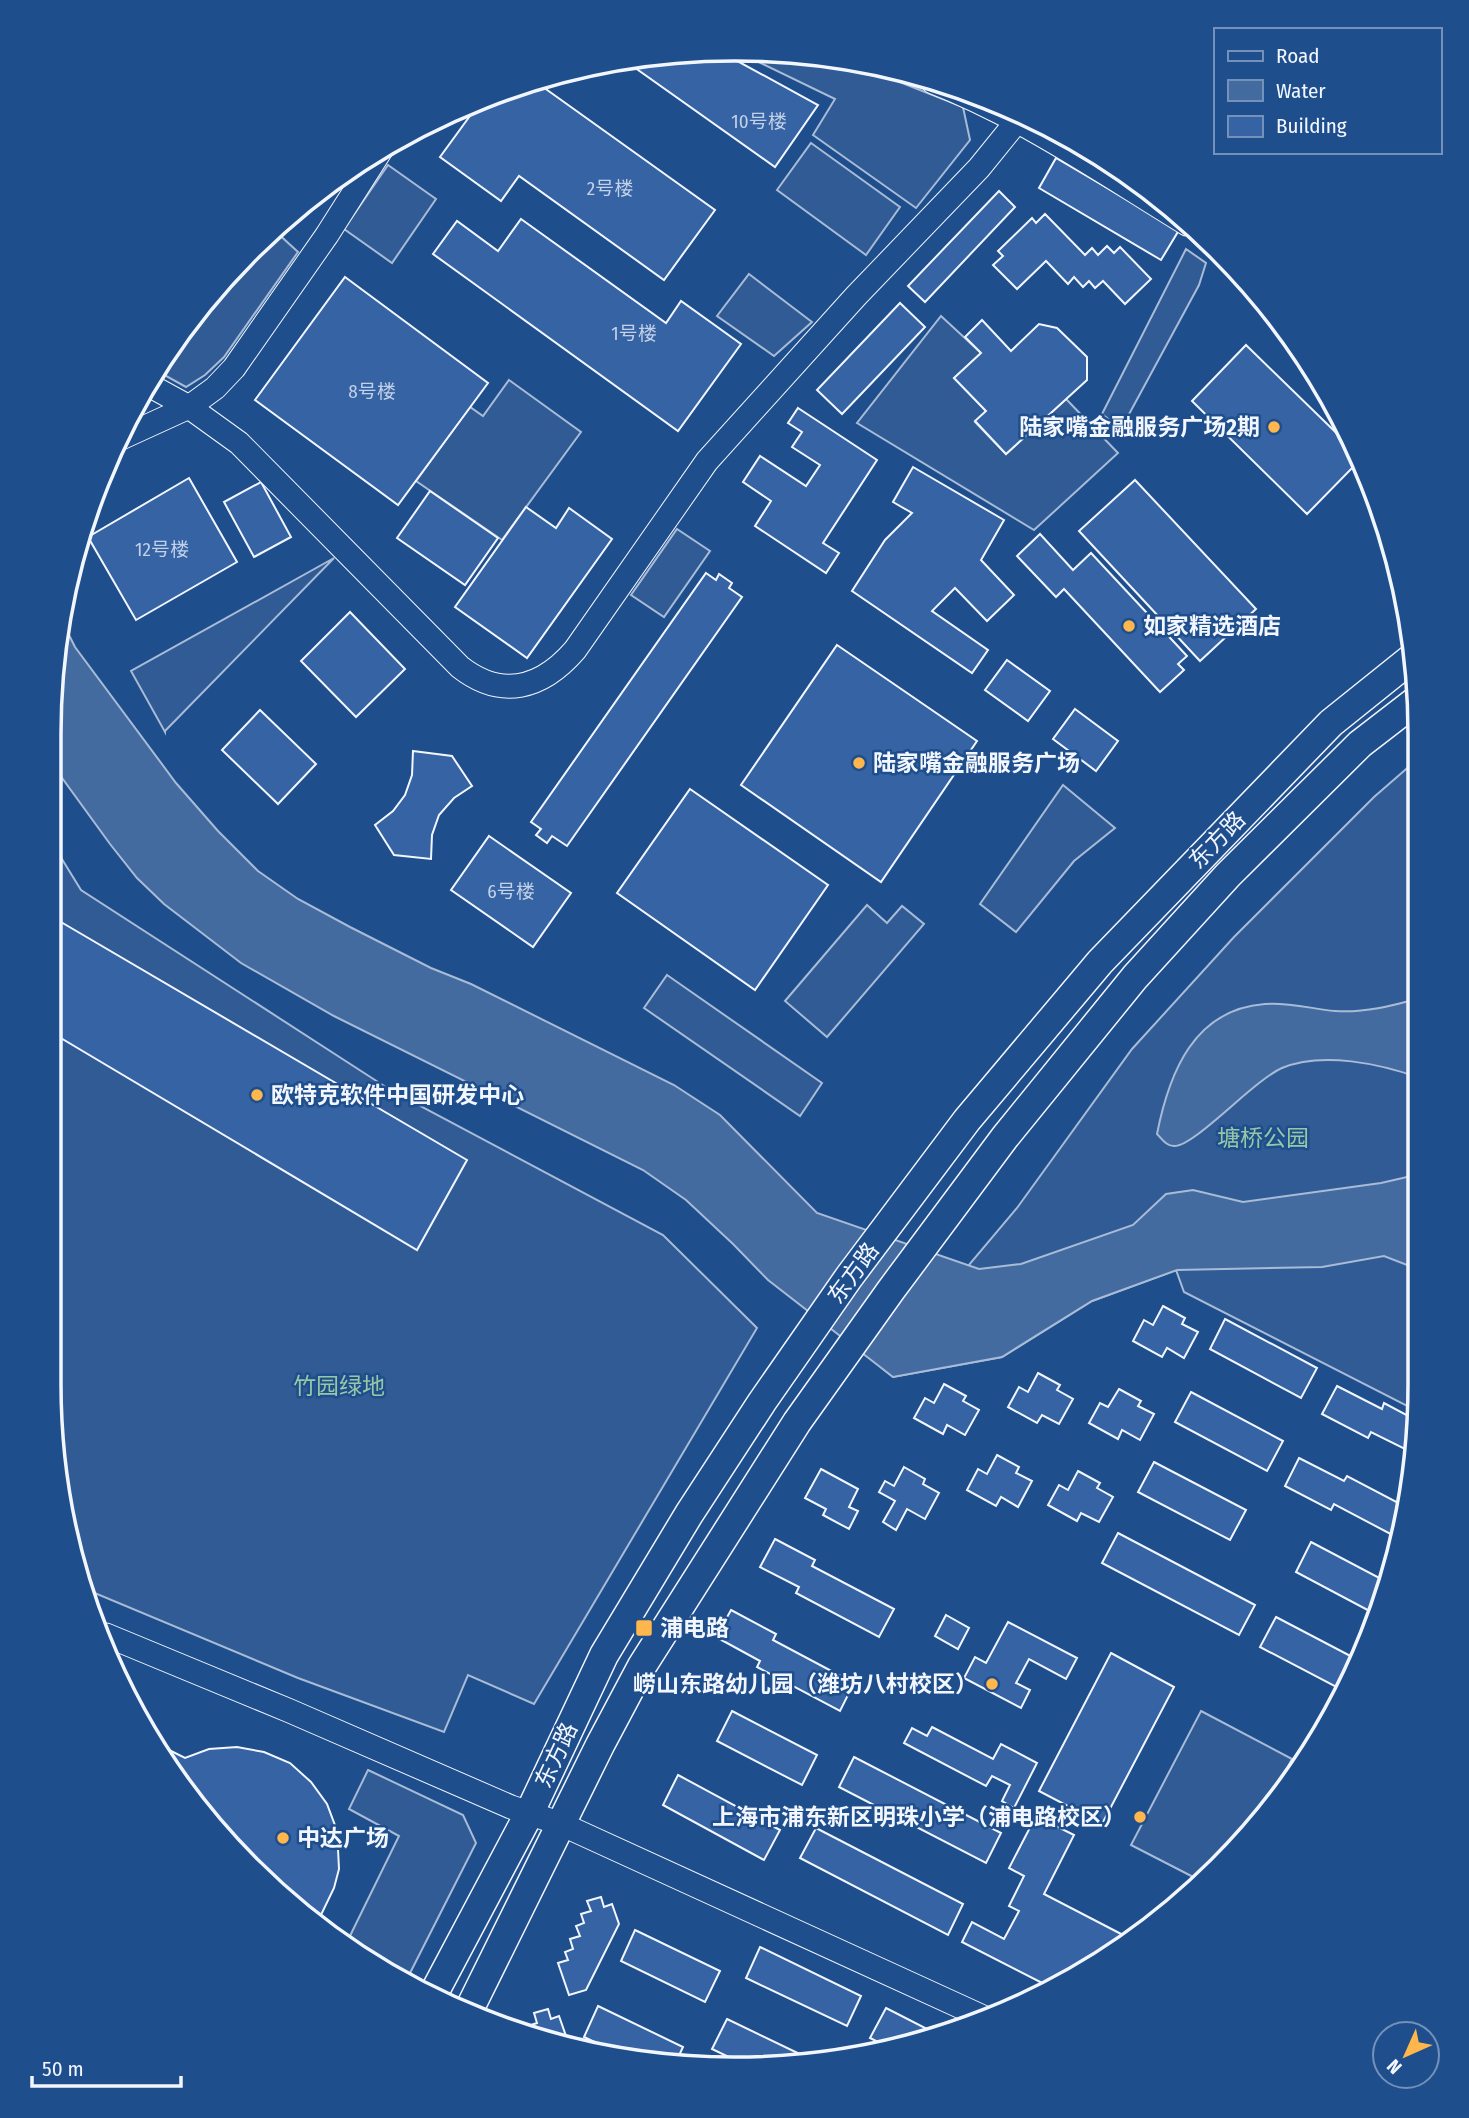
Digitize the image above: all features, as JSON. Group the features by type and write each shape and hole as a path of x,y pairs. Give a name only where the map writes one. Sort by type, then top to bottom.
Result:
{"main road":[{"name":"东方路","path":"437,1987 530,1812 604,1655 689,1514 762,1402 849,1277 968,1120 1100,962 1331,723 1404,665"},
{"name":"东方路","path":"472,2004 642,1666 797,1422 891,1290 1005,1137 1135,977 1228,875 1360,744 1407,709"}],"street":[{"path":"157,389 189,407 240,443 474,678 495,685 518,687 538,681 559,668 575,650 691,482 748,413 979,168 1016,123"},
{"path":"133,432 189,407 215,388 234,368 368,170"},
{"path":"110,1637 511,1807 561,1825 974,2013"}],"shaded area":[{"path":"759,62 822,67 899,82 963,107 970,140 916,208 813,135 835,99"},
{"path":"811,143 900,207 866,255 777,190"},
{"path":"388,165 436,199 392,263 344,229"},
{"path":"281,237 298,252 224,357 205,375 186,387 165,376 200,325 228,291"},
{"path":"1186,249 1206,263 1199,285 1121,429 1102,414"},
{"path":"749,274 812,322 774,356 717,316"},
{"path":"941,316 981,353 954,378 986,411 975,422 1006,454 1066,399 1118,453 1034,530 857,423"},
{"path":"509,380 581,432 502,540 416,481 470,407 483,416"},
{"path":"677,529 710,551 664,617 631,595"},
{"path":"334,558 165,731 165,732 131,671"},
{"name":"塘桥公园","path":"1408,767 1407,1406 1184,1292 1176,1270 1092,1301 1002,1357 893,1377 882,1368 1017,1208 1132,1049 1234,937 1374,797"},
{"path":"1063,785 1115,828 1074,861 1016,932 980,904"},
{"name":"竹园绿地","path":"61,858 81,890 392,1091 663,1235 757,1328 534,1704 468,1675 444,1732 298,1678 95,1593 84,1558 67,1471 61,1383"},
{"path":"867,905 887,923 902,906 924,924 827,1037 785,1001"},
{"path":"667,975 822,1083 800,1116 644,1008"},
{"path":"1201,1711 1292,1759 1241,1827 1193,1877 1131,1845"},
{"path":"368,1770 463,1815 476,1843 410,1973 350,1936 399,1836 349,1809"}],"water":[{"path":"69,635 75,647 176,783 258,871 298,899 350,927 674,1085 720,1115 817,1213 979,1269 1021,1264 1133,1225 1166,1194 1193,1190 1243,1202 1408,1177 1408,1265 1384,1256 1322,1267 1177,1270 1092,1301 1002,1357 893,1377 768,1280 686,1200 643,1170 334,1016 241,963 164,904 137,878 61,777 63,690"},
{"path":"1408,1001 1408,1074 1351,1061 1315,1060 1298,1063 1270,1075 1210,1125 1183,1143 1169,1145 1157,1134 1162,1111 1178,1067 1203,1031 1220,1018 1240,1009 1265,1004 1335,1011 1388,1006"}],"building":[{"path":"738,61 818,105 775,167 636,69"},
{"path":"545,89 715,210 664,280 519,176 501,201 440,157 471,115"},
{"path":"1056,158 1179,230 1161,260 1039,188"},
{"path":"999,191 1015,207 925,302 908,286"},
{"path":"1045,214 1085,255 1092,248 1098,255 1107,246 1114,253 1120,247 1151,279 1125,304 1103,281 1095,288 1089,281 1083,287 1074,277 1068,284 1046,261 1017,289 993,265 1003,256 998,251 1032,218 1036,223"},
{"path":"521,219 666,323 681,301 741,344 678,431 433,254 457,221 498,251"},
{"path":"345,277 488,383 398,505 255,400"},
{"path":"900,303 925,327 842,414 817,390"},
{"path":"982,320 1011,351 1039,324 1057,328 1087,357 1087,380 1006,454 975,421 986,411 954,378 981,353 965,337"},
{"name":"陆家嘴金融服务广场2期","path":"1246,345 1335,432 1353,468 1307,514 1192,401"},
{"path":"798,408 877,460 823,543 839,553 826,573 755,526 771,501 743,482 760,456 806,486 820,465 792,447 802,432 788,423"},
{"path":"913,467 1004,520 981,560 1014,595 987,621 955,588 932,611 988,650 972,673 852,591 885,540 912,513 893,502"},
{"path":"189,478 237,562 136,620 90,541 92,535"},
{"path":"1135,480 1256,609 1200,661 1079,531"},
{"path":"261,482 291,537 254,557 224,502"},
{"path":"430,491 498,538 465,585 397,538"},
{"path":"526,507 556,528 569,508 612,539 527,658 455,607"},
{"name":"如家精选酒店","path":"1040,534 1073,570 1091,553 1187,656 1178,664 1184,670 1160,692 1064,589 1056,597 1017,556"},
{"path":"706,573 716,580 719,574 732,583 729,588 742,597 567,846 552,836 547,843 536,835 541,829 531,822"},
{"path":"350,612 405,669 356,717 301,661"},
{"name":"陆家嘴金融服务广场","path":"837,645 977,741 881,882 741,785"},
{"path":"1007,660 1050,691 1028,721 985,690"},
{"path":"1075,709 1118,741 1096,771 1053,739"},
{"path":"260,710 316,764 278,804 222,750"},
{"path":"413,751 452,756 472,786 454,798 439,815 432,835 431,859 394,855 375,825 393,811 405,795 412,775"},
{"path":"690,789 828,885 755,990 617,893"},
{"path":"489,836 571,893 533,947 451,890"},
{"name":"欧特克软件中国研发中心","path":"61,922 467,1160 417,1250 61,1038"},
{"path":"1163,1306 1185,1318 1182,1324 1198,1332 1184,1358 1167,1348 1162,1357 1133,1341 1144,1320 1153,1325"},
{"path":"1225,1319 1317,1368 1301,1398 1210,1349"},
{"path":"1038,1373 1060,1385 1057,1390 1073,1399 1059,1424 1042,1415 1037,1423 1008,1407 1019,1387 1028,1392"},
{"path":"944,1384 966,1396 963,1401 979,1410 965,1435 947,1425 943,1434 914,1418 925,1398 934,1403"},
{"path":"1337,1386 1382,1409 1384,1403 1407,1415 1404,1449 1371,1432 1368,1438 1322,1414"},
{"path":"1119,1389 1141,1401 1138,1406 1154,1414 1140,1440 1122,1430 1118,1439 1089,1423 1100,1403 1108,1407"},
{"path":"1191,1392 1283,1441 1267,1471 1175,1422"},
{"path":"997,1455 1019,1467 1016,1473 1032,1481 1018,1507 1001,1497 996,1506 967,1490 978,1469 987,1474"},
{"path":"1299,1458 1344,1481 1347,1476 1397,1502 1391,1534 1334,1504 1331,1510 1285,1486"},
{"path":"1154,1462 1246,1510 1230,1540 1138,1492"},
{"path":"904,1467 925,1479 923,1484 939,1493 925,1519 907,1509 896,1530 883,1522 895,1501 879,1492 885,1481 894,1486"},
{"path":"821,1469 858,1489 849,1507 858,1511 849,1529 823,1515 826,1509 805,1498"},
{"path":"1078,1471 1100,1483 1097,1488 1113,1497 1099,1522 1081,1513 1077,1521 1048,1505 1059,1485 1068,1490"},
{"path":"1118,1533 1255,1605 1239,1635 1102,1563"},
{"path":"775,1539 815,1560 812,1566 894,1609 879,1637 796,1593 799,1587 760,1567"},
{"path":"1311,1542 1379,1578 1368,1610 1296,1572"},
{"path":"731,1610 776,1634 773,1640 854,1683 840,1711 757,1667 760,1661 716,1637"},
{"path":"946,1615 969,1628 958,1649 935,1636"},
{"path":"1276,1617 1350,1656 1335,1686 1260,1647"},
{"path":"1008,1622 1077,1658 1066,1679 1029,1659 1016,1683 1030,1690 1021,1708 964,1678 975,1657 986,1663"},
{"path":"1111,1653 1174,1687 1102,1824 1039,1791"},
{"path":"732,1711 817,1755 802,1785 717,1741"},
{"path":"932,1727 993,1759 1001,1744 1037,1763 1014,1808 1002,1801 1010,1785 992,1776 986,1786 904,1743 912,1728 927,1736"},
{"name":"中达广场","path":"237,1747 264,1752 290,1763 311,1782 327,1804 336,1828 339,1869 334,1888 321,1915 258,1860 200,1793 170,1751 185,1758 209,1749"},
{"path":"854,1757 1001,1833 986,1863 839,1787"},
{"path":"678,1775 780,1830 764,1860 663,1805"},
{"path":"1036,1816 1074,1835 1044,1894 1121,1934 1071,1967 1041,1982 962,1942 972,1922 1004,1939 1019,1911 1009,1906 1024,1876 1009,1868"},
{"path":"816,1828 963,1904 948,1935 800,1858"},
{"path":"601,1897 604,1907 612,1904 619,1924 586,1990 569,1995 558,1963 568,1960 565,1952 573,1949 570,1939 580,1936 576,1926 584,1923 581,1914 591,1911 587,1901"},
{"path":"635,1930 720,1971 705,2002 621,1961"},
{"path":"760,1947 861,1996 847,2026 746,1978"},
{"path":"598,2006 683,2047 680,2054 647,2051 603,2044 584,2037"},
{"path":"886,2008 926,2029 877,2041 870,2038"},
{"path":"548,2009 551,2019 559,2016 566,2035 531,2025 537,2023 534,2013"},
{"path":"727,2019 798,2053 728,2057 712,2049"}],"place":[{"name":"陆家嘴金融服务广场2期","path":"1274,427"},
{"name":"如家精选酒店","path":"1129,626"},
{"name":"陆家嘴金融服务广场","path":"859,763"},
{"name":"欧特克软件中国研发中心","path":"257,1095"},
{"name":"浦电路","path":"644,1628"},
{"name":"崂山东路幼儿园（潍坊八村校区）","path":"992,1684"},
{"name":"上海市浦东新区明珠小学（浦电路校区）","path":"1140,1817"},
{"name":"中达广场","path":"283,1838"}]}
